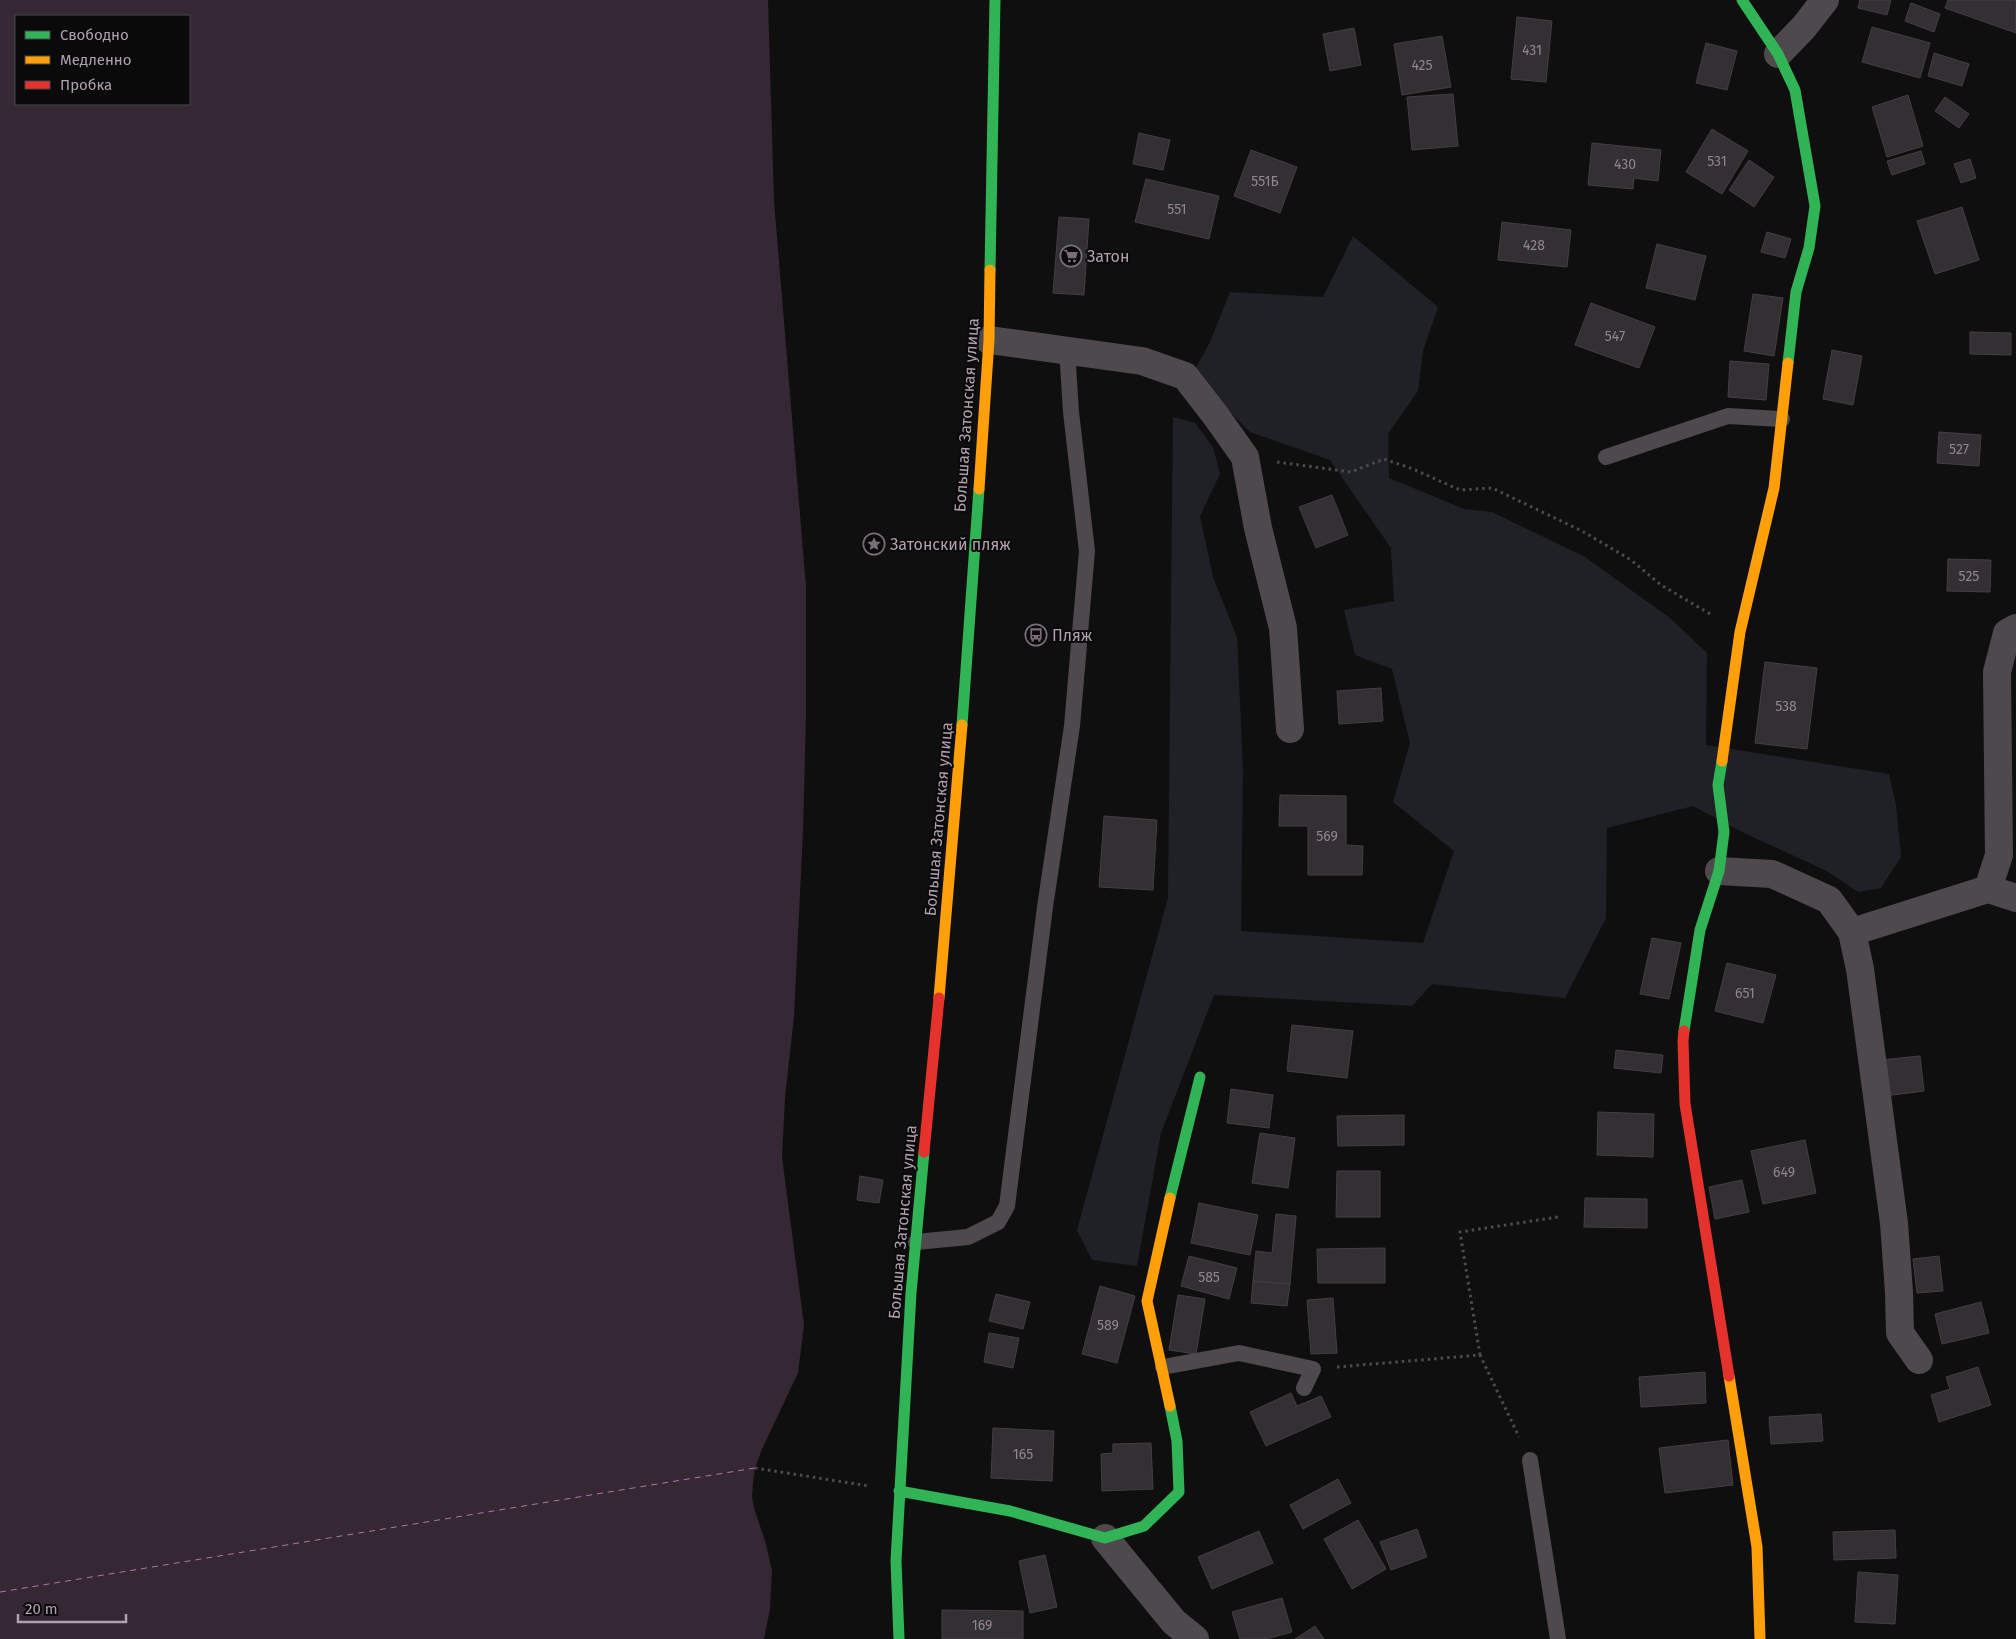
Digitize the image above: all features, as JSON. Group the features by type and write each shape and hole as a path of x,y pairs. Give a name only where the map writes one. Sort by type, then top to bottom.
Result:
{"street":[{"name":"Большая Затонская улица","path":"899,1639 896,1562 911,1292 964,705 989,340 995,0"},
{"path":"1742,0 1778,54 1795,90 1815,206 1809,248 1796,292 1774,488 1740,632 1718,785 1724,832 1719,871 1700,930 1683,1041 1685,1104 1757,1547 1760,1639"},
{"path":"1778,54 1804,27 1825,0"},
{"path":"989,340 1068,349 1142,361 1184,376 1216,416 1245,457 1258,528 1283,628 1290,730"},
{"path":"1988,889 1999,855 1997,672 2007,633 2016,628"},
{"path":"1719,871 1772,874 1829,900 1852,932 1860,969 1894,1223 1900,1333 1919,1360"},
{"path":"1852,932 1988,889 2016,898"},
{"path":"899,1491 1010,1511 1105,1538 1144,1526 1179,1492 1177,1441 1163,1367 1147,1301 1200,1077"},
{"path":"1105,1538 1174,1622 1195,1639"}],"lane":[{"path":"916,1242 968,1236 998,1222 1007,1206 1045,907 1072,726 1087,551 1071,412 1068,349"},
{"path":"1606,457 1728,416 1782,418"},
{"path":"1163,1367 1239,1353 1313,1369 1304,1388"},
{"path":"1530,1460 1558,1639"}],"path":[{"path":"1245,457 1351,472 1384,459 1413,469 1460,490 1492,488 1582,531 1631,560 1661,585 1740,632"},
{"path":"1530,1460 1480,1354 1460,1232 1558,1217"},
{"path":"1313,1369 1480,1354"},
{"path":"755,1468 899,1491"}],"shaded area":[{"path":"0,0 768,0 774,201 806,587 806,715 803,832 794,1016 785,1098 782,1157 804,1325 798,1373 762,1449 755,1468 753,1482 752,1496 754,1508 766,1544 772,1571 770,1609 764,1639 0,1639"},
{"path":"1353,236 1438,307 1423,351 1418,391 1388,434 1389,478 1464,509 1492,512 1585,557 1670,618 1707,653 1706,745 1889,774 1896,805 1901,857 1881,888 1858,892 1827,871 1744,833 1693,806 1607,828 1606,918 1565,998 1432,984 1412,1006 1214,995 1161,1133 1137,1266 1092,1260 1077,1230 1168,898 1173,417 1195,423 1213,447 1220,474 1200,516 1213,577 1237,637 1243,770 1241,931 1423,943 1454,851 1393,802 1410,743 1392,669 1355,655 1344,610 1394,601 1391,548 1330,460 1250,432 1208,390 1195,369 1210,342 1230,292 1323,297"}],"building":[{"path":"1860,0 1891,0 1887,15 1858,8"},
{"path":"1948,0 2016,0 2016,33 1945,8"},
{"path":"1911,3 1940,14 1934,32 1905,21"},
{"path":"1517,17 1552,21 1546,82 1511,79"},
{"path":"1872,27 1930,43 1920,78 1862,62"},
{"path":"1354,28 1361,65 1330,71 1323,34"},
{"path":"1442,36 1451,87 1402,95 1394,44"},
{"path":"1706,43 1737,51 1727,90 1696,83"},
{"path":"1934,53 1969,64 1962,86 1928,76"},
{"path":"1453,94 1458,146 1412,150 1407,97"},
{"path":"1908,95 1923,146 1887,157 1872,107"},
{"path":"1945,97 1969,114 1959,128 1935,111"},
{"path":"1712,129 1748,151 1722,194 1686,172"},
{"path":"1139,133 1170,140 1163,170 1133,164"},
{"path":"1592,143 1661,150 1658,181 1634,178 1633,189 1588,185"},
{"path":"1251,150 1297,167 1280,213 1234,196"},
{"path":"1921,151 1925,164 1892,175 1887,161"},
{"path":"1970,159 1976,178 1961,183 1954,164"},
{"path":"1749,160 1774,177 1754,207 1729,190"},
{"path":"1146,179 1219,196 1209,239 1135,222"},
{"path":"1962,207 1979,260 1935,274 1917,221"},
{"name":"Затон","path":"1059,217 1089,219 1084,295 1053,293"},
{"path":"1502,222 1571,230 1567,267 1498,260"},
{"path":"1767,232 1791,239 1785,258 1761,252"},
{"path":"1657,244 1706,256 1695,300 1646,288"},
{"path":"1753,294 1783,298 1774,356 1744,351"},
{"path":"1591,303 1655,327 1639,368 1575,345"},
{"path":"1970,332 2011,333 2011,355 1970,354"},
{"path":"1832,350 1862,356 1853,405 1823,399"},
{"path":"1730,361 1769,364 1766,400 1728,397"},
{"path":"1939,432 1981,435 1979,466 1937,463"},
{"path":"1332,495 1348,535 1316,548 1299,507"},
{"path":"1948,559 1991,560 1990,592 1947,591"},
{"path":"1765,662 1817,668 1807,749 1755,743"},
{"path":"1381,688 1383,721 1339,724 1337,691"},
{"path":"1280,795 1346,796 1346,845 1363,846 1362,875 1308,875 1308,826 1279,826"},
{"path":"1104,816 1157,820 1153,890 1099,887"},
{"path":"1652,938 1681,943 1669,999 1640,994"},
{"path":"1727,963 1776,975 1763,1023 1715,1011"},
{"path":"1292,1025 1353,1031 1347,1078 1287,1071"},
{"path":"1616,1050 1663,1055 1661,1073 1614,1068"},
{"path":"1920,1056 1924,1091 1885,1096 1881,1060"},
{"path":"1231,1089 1273,1095 1269,1128 1227,1123"},
{"path":"1598,1112 1654,1114 1653,1157 1597,1155"},
{"path":"1404,1115 1404,1145 1338,1146 1337,1116"},
{"path":"1260,1133 1295,1138 1288,1188 1252,1183"},
{"path":"1805,1140 1816,1193 1763,1204 1751,1151"},
{"path":"1337,1171 1380,1171 1380,1217 1336,1217"},
{"path":"860,1176 883,1180 879,1203 857,1200"},
{"path":"1742,1180 1749,1212 1715,1219 1709,1187"},
{"path":"1585,1198 1647,1199 1647,1228 1584,1227"},
{"path":"1199,1203 1258,1215 1250,1255 1191,1243"},
{"path":"1276,1214 1296,1216 1290,1284 1253,1281 1256,1251 1272,1253"},
{"path":"1385,1248 1385,1283 1318,1283 1317,1249"},
{"path":"1189,1256 1237,1268 1229,1299 1181,1286"},
{"path":"1939,1256 1943,1291 1917,1293 1913,1259"},
{"path":"1253,1281 1290,1284 1287,1306 1251,1303"},
{"path":"1100,1286 1135,1296 1117,1363 1082,1354"},
{"path":"996,1294 1030,1302 1023,1329 989,1321"},
{"path":"1178,1295 1205,1299 1196,1354 1169,1350"},
{"path":"1333,1298 1337,1353 1311,1354 1307,1300"},
{"path":"1981,1302 1989,1333 1942,1344 1935,1314"},
{"path":"989,1333 1019,1338 1013,1368 984,1362"},
{"path":"1978,1367 1991,1405 1939,1422 1931,1395 1950,1389 1946,1377"},
{"path":"1705,1372 1706,1403 1641,1407 1639,1377"},
{"path":"1291,1393 1297,1406 1321,1396 1331,1417 1266,1446 1250,1412"},
{"path":"1821,1414 1823,1441 1771,1444 1769,1417"},
{"path":"993,1428 1054,1431 1052,1481 991,1478"},
{"path":"1728,1440 1733,1485 1665,1493 1659,1448"},
{"path":"1151,1443 1153,1489 1102,1491 1101,1454 1113,1453 1113,1444"},
{"path":"1338,1479 1351,1503 1303,1529 1290,1505"},
{"path":"1358,1520 1386,1569 1352,1589 1324,1539"},
{"path":"1417,1529 1427,1557 1391,1570 1380,1542"},
{"path":"1895,1530 1896,1558 1834,1560 1833,1532"},
{"path":"1259,1531 1273,1563 1212,1589 1198,1557"},
{"path":"1045,1555 1057,1607 1030,1613 1019,1561"},
{"path":"1858,1572 1898,1575 1895,1624 1855,1622"},
{"path":"1282,1598 1292,1632 1266,1639 1240,1639 1232,1612"},
{"path":"942,1610 1023,1611 1023,1639 942,1639"},
{"path":"1315,1626 1324,1639 1295,1639"}],"ferry route":[{"path":"0,1592 755,1468"}],"traffic: fast":[{"path":"990,270 995,0"},
{"path":"1742,0 1778,54 1795,90 1815,206 1809,248 1796,292 1788,363"},
{"path":"962,725 979,489"},
{"path":"1684,1031 1700,930 1719,871 1724,832 1718,785 1722,761"},
{"path":"1170,1198 1200,1077"},
{"path":"899,1639 896,1561 911,1293 924,1152"},
{"path":"899,1491 1010,1511 1105,1538 1144,1526 1179,1492 1177,1441 1170,1406"}],"traffic: slow":[{"path":"979,489 989,340 990,270"},
{"path":"1722,761 1740,632 1774,488 1788,363"},
{"path":"939,998 962,725"},
{"path":"1170,1198 1147,1301 1170,1406"},
{"path":"1729,1376 1757,1547 1760,1639"}],"traffic: jam":[{"path":"924,1152 939,998"},
{"path":"1684,1031 1685,1104 1729,1376"}],"place":[{"name":"Затон","path":"1071,256"},
{"name":"Затонский пляж","path":"874,544"},
{"name":"Пляж","path":"1036,635"}]}
